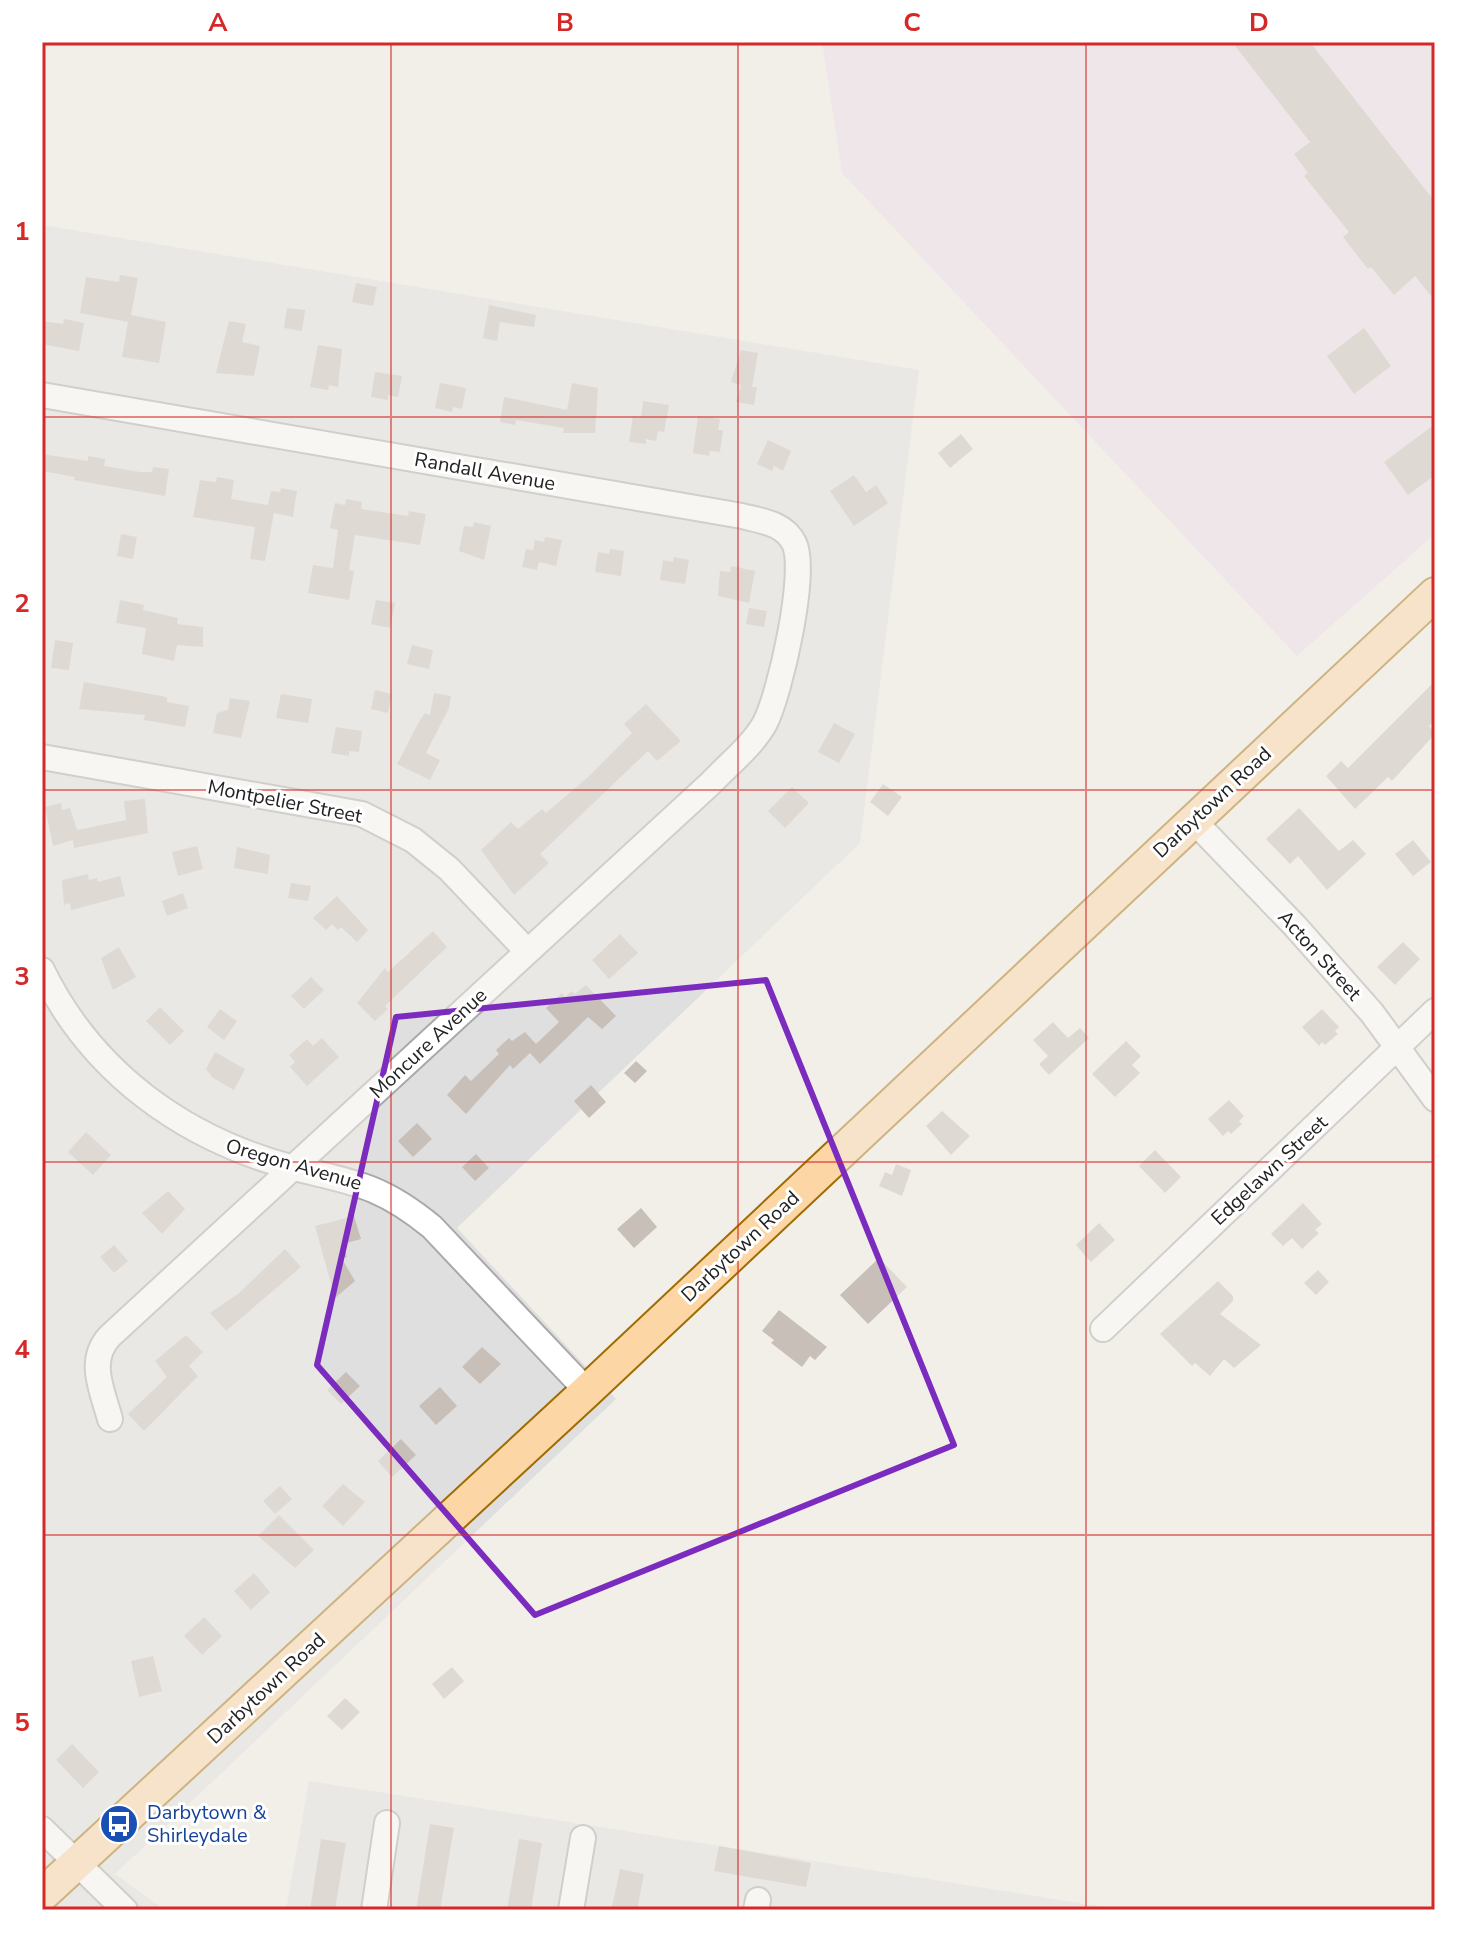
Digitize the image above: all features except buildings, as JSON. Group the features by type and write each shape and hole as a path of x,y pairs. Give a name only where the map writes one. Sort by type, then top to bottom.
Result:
{"main road":[{"name":"Darbytown Road","path":"42,1895 587,1391 1435,594"}],"street":[{"name":"Randall Avenue","path":"42,395 625,495 775,525 793,542 798,560 783,669"},
{"name":"Moncure Avenue","path":"110,1419 98,1379 100,1347 269,1186 712,782 758,733 777,692 783,669"},
{"name":"Montpelier Street","path":"42,757 362,814 413,840 449,869 527,951"},
{"name":"Acton Street","path":"1193,820 1295,926 1397,1046 1435,1099"},
{"name":"Oregon Avenue","path":"42,970 74,1025 104,1062 143,1096 215,1142 293,1167 368,1185 409,1207 461,1256 587,1391"},
{"name":"Edgelawn Street","path":"1103,1329 1435,1011"},
{"path":"374,1910 387,1823"},
{"path":"42,1829 125,1910"},
{"path":"571,1910 583,1838"}],"highlighted area":[{"path":"766,980 954,1445 535,1615 317,1365 396,1017"}],"shaded area":[{"path":"822,42 1435,42 1435,534 1297,656 842,173"},
{"path":"42,225 919,370 860,843 457,1228 616,1399 115,1874 165,1910 42,1910"},
{"path":"309,1781 1123,1910 286,1910"}],"place":[{"name":"Darbytown & Shirleydale","path":"119,1824"}]}
